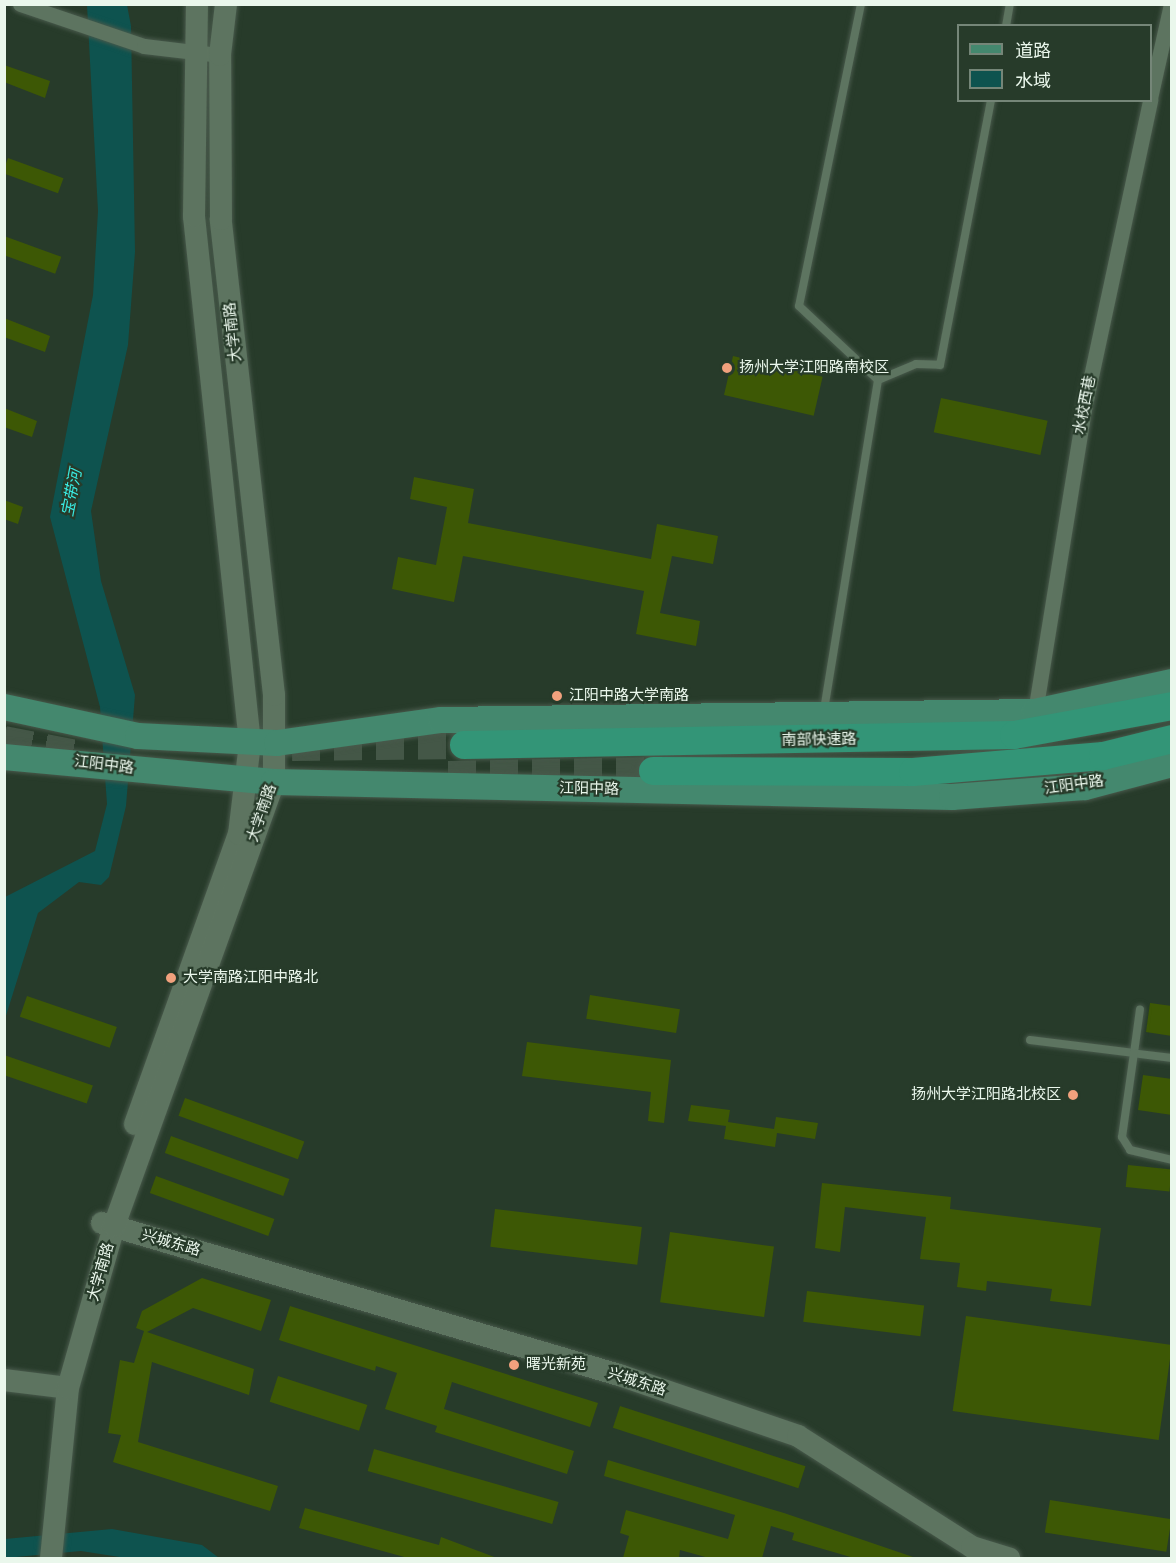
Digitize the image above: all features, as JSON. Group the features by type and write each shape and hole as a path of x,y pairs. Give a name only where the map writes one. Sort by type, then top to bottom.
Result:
{"highway":[{"name":"南部快速路","path":"464,746 1014,735 1172,706"},
{"path":"681,743 737,734 946,727 1035,711"},
{"name":"南部快速路","path":"653,771 913,772 1103,756 1172,739"},
{"path":"913,772 977,777 1172,755"}],"main road":[{"path":"4,707 45,719 138,736 277,743 441,720 824,711 1035,711 1172,682"},
{"path":"4,722 45,719"},
{"name":"江阳中路","path":"4,757 93,762 141,770 274,782 952,796 1085,787 1172,764"}],"street":[{"path":"20,4 64,21 144,46 220,55"},
{"name":"大学南路","path":"38,1558 46,1530 62,1388 108,1225 239,834 247,779 250,743 194,216 193,51 197,4"},
{"name":"大学南路","path":"108,1225 274,782 277,743 220,219 220,55 226,4"},
{"name":"水校西巷","path":"1152,90 1171,4"},
{"name":"水校西巷","path":"1035,711 1084,409 1149,102"},
{"name":"兴城东路","path":"108,1225 619,1375 798,1436 994,1557"},
{"path":"4,1380 62,1388"},
{"name":"大学南路","path":"46,1530 51,1558"}],"lane":[{"path":"861,4 800,306 878,380"},
{"path":"1006,24 1010,4"},
{"path":"878,380 916,364 940,365 991,102"},
{"path":"824,711 878,380"},
{"path":"1140,1009 1122,1137 1130,1150 1172,1160"},
{"path":"1030,1040 1172,1058"}],"water":[{"name":"宝带河","path":"87,5 127,5 131,26 135,252 128,345 91,511 101,581 135,695 126,806 109,877 101,885 79,882 38,913 5,1019 5,897 95,851 107,804 100,707 50,517 93,295 98,211"},
{"path":"112,1529 202,1545 219,1558 126,1558 81,1551 5,1558 5,1539"}],"building":[{"path":"4,65 50,81 45,98 4,82"},
{"path":"8,158 63,178 58,193 4,174"},
{"path":"4,236 61,257 55,274 4,255"},
{"path":"4,318 50,336 45,352 4,337"},
{"path":"733,356 823,377 814,416 724,395"},
{"path":"941,398 1048,421 1040,455 934,432"},
{"path":"4,408 37,421 32,437 4,427"},
{"path":"414,477 474,489 468,523 651,559 657,524 718,536 713,564 672,556 660,613 700,621 696,646 636,634 644,591 463,556 454,602 392,589 398,557 436,565 447,507 410,499"},
{"path":"4,500 23,507 18,524 4,519"},
{"path":"590,995 680,1009 676,1033 586,1019"},
{"path":"27,996 117,1027 110,1048 20,1017"},
{"path":"1150,1003 1172,1006 1172,1036 1146,1032"},
{"path":"527,1042 671,1060 664,1123 648,1121 651,1092 522,1076"},
{"path":"4,1055 93,1086 87,1104 4,1075"},
{"path":"1143,1075 1172,1079 1172,1115 1138,1110"},
{"path":"185,1098 304,1141 298,1159 179,1116"},
{"path":"691,1105 730,1110 728,1122 774,1129 776,1117 818,1123 815,1139 777,1133 775,1147 724,1139 726,1126 688,1121"},
{"path":"171,1136 289,1179 283,1196 165,1153"},
{"path":"1128,1165 1172,1170 1169,1191 1126,1187"},
{"path":"156,1176 274,1219 268,1236 150,1193"},
{"path":"822,1183 951,1197 950,1209 1101,1228 1091,1306 1050,1301 1052,1289 987,1281 986,1291 957,1287 960,1263 920,1259 926,1217 845,1207 840,1252 815,1248"},
{"path":"495,1209 642,1227 637,1265 490,1247"},
{"path":"670,1232 774,1247 764,1317 660,1302"},
{"path":"202,1278 271,1300 261,1331 193,1308 147,1332 254,1369 249,1395 152,1362 138,1442 278,1486 270,1511 113,1462 121,1435 108,1433 120,1360 134,1363 144,1331 136,1328 142,1311"},
{"path":"807,1291 924,1305 920,1336 803,1322"},
{"path":"290,1306 598,1403 590,1427 452,1382 444,1409 574,1451 567,1474 435,1432 437,1426 385,1409 397,1373 376,1366 375,1371 279,1340"},
{"path":"966,1316 1172,1345 1159,1440 953,1411"},
{"path":"278,1376 367,1405 359,1431 270,1402"},
{"path":"620,1406 805,1466 798,1488 613,1428"},
{"path":"374,1449 559,1502 552,1524 368,1471"},
{"path":"608,1460 784,1513 916,1558 854,1558 792,1540 794,1533 771,1526 762,1558 709,1558 680,1550 679,1558 623,1558 629,1536 620,1533 626,1510 728,1539 735,1515 604,1476"},
{"path":"1050,1500 1171,1519 1166,1552 1045,1533"},
{"path":"305,1508 439,1545 441,1537 497,1558 408,1558 299,1528"}],"tunnel":[{"path":"4,740 82,755"},
{"path":"292,747 464,745"},
{"path":"448,775 653,771"}],"place":[{"name":"扬州大学江阳路南校区","path":"727,368"},
{"name":"江阳中路大学南路","path":"557,696"},
{"name":"大学南路江阳中路北","path":"171,978"},
{"name":"扬州大学江阳路北校区","path":"1073,1095"},
{"name":"曙光新苑","path":"514,1365"}]}
